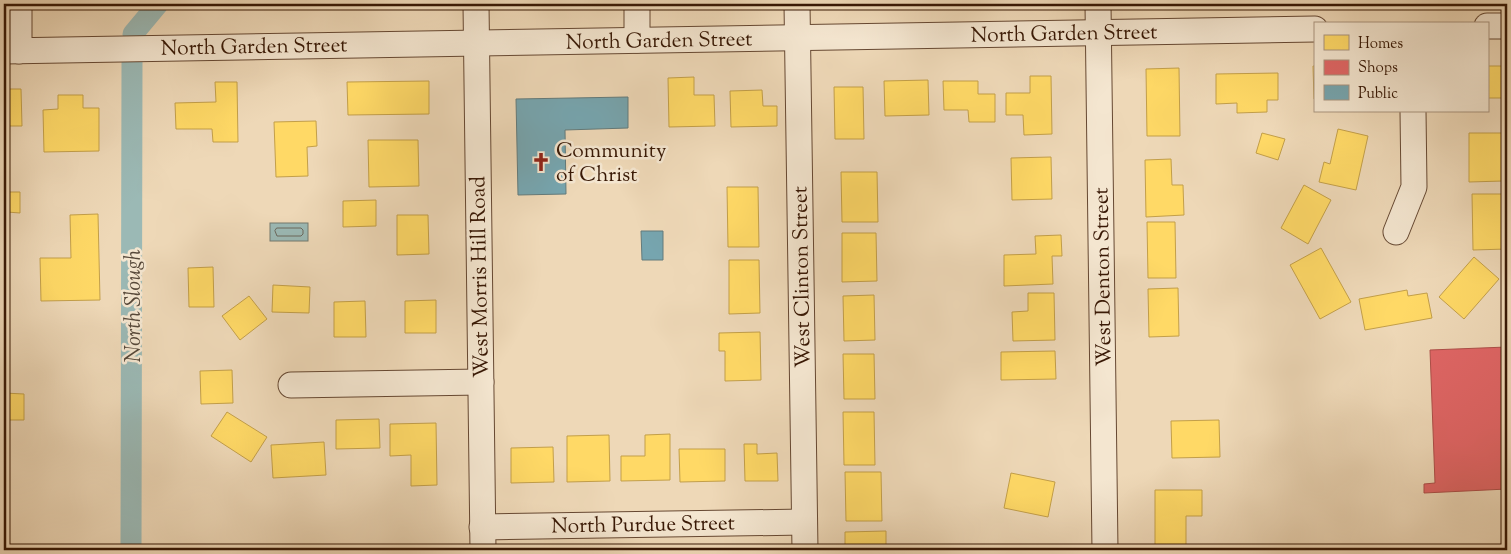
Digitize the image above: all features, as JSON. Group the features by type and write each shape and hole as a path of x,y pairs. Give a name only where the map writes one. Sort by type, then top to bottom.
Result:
{"street":[{"path":"11,51 19,4"},
{"name":"West Morris Hill Road","path":"476,4 483,539"},
{"path":"637,4 637,40"},
{"name":"West Clinton Street","path":"797,4 805,550"},
{"name":"West Denton Street","path":"1098,4 1105,550"},
{"path":"1488,26 1507,26"},
{"name":"North Garden Street","path":"11,51 1314,29"},
{"path":"1396,232 1414,187 1413,112"},
{"path":"291,386 481,382"},
{"name":"North Purdue Street","path":"483,539 804,522"}],"water":[{"path":"270,223 308,223 308,241 270,241"}],"building: Homes":[{"path":"1313,66 1314,66 1314,99"},
{"path":"1488,66 1507,66 1507,98 1488,98"},
{"path":"1179,68 1180,136 1147,136 1146,69"},
{"path":"1278,73 1278,100 1267,100 1267,112 1237,113 1237,103 1216,104 1216,74"},
{"path":"1030,76 1051,76 1052,134 1024,135 1023,115 1006,115 1006,93 1030,93"},
{"path":"694,77 694,95 714,95 715,126 669,127 668,78"},
{"path":"928,80 929,115 885,116 884,81"},
{"path":"429,81 429,114 348,115 347,82"},
{"path":"943,81 978,81 978,94 995,94 995,122 969,122 968,110 944,110"},
{"path":"215,82 237,82 238,142 213,142 212,129 176,129 175,103 216,102"},
{"path":"834,87 863,87 864,139 835,139"},
{"path":"4,89 21,89 22,126 4,126"},
{"path":"762,90 763,106 777,106 777,126 731,127 730,91"},
{"path":"58,95 83,95 83,108 99,108 99,151 44,152 43,110 58,109"},
{"path":"316,121 317,146 307,147 308,176 276,177 274,122"},
{"path":"1338,129 1368,136 1356,190 1319,182 1324,162 1330,164"},
{"path":"1262,133 1285,139 1278,160 1256,153"},
{"path":"1469,133 1502,133 1503,181 1469,182"},
{"path":"368,140 418,140 419,186 369,187"},
{"path":"1051,157 1052,199 1012,200 1011,158"},
{"path":"1171,159 1172,185 1183,185 1184,215 1146,217 1145,160"},
{"path":"841,172 877,172 878,222 842,222"},
{"path":"1304,185 1331,200 1308,244 1281,228"},
{"path":"727,187 758,187 759,247 728,247"},
{"path":"7,192 20,192 20,213 7,212"},
{"path":"1472,194 1507,194 1507,249 1473,250"},
{"path":"376,200 376,226 343,227 343,201"},
{"path":"98,214 100,300 41,301 40,258 71,258 70,215"},
{"path":"397,215 428,215 429,254 397,255"},
{"path":"1147,222 1175,222 1176,278 1148,278"},
{"path":"842,233 876,233 877,281 842,282"},
{"path":"1061,235 1062,256 1052,256 1053,284 1004,286 1004,255 1036,254 1035,236"},
{"path":"1321,248 1351,302 1320,319 1290,265"},
{"path":"1474,257 1499,279 1464,319 1439,297"},
{"path":"729,260 759,260 760,313 729,314"},
{"path":"213,267 214,307 189,307 188,268"},
{"path":"273,285 310,287 309,313 272,312"},
{"path":"1178,288 1179,336 1149,337 1148,289"},
{"path":"1407,290 1408,296 1427,293 1432,318 1365,330 1359,299"},
{"path":"1028,293 1054,293 1055,340 1013,341 1012,312 1028,311"},
{"path":"874,295 875,340 844,341 843,296"},
{"path":"249,296 267,319 240,340 222,316"},
{"path":"436,300 436,333 405,333 405,301"},
{"path":"365,301 366,337 334,337 334,302"},
{"path":"760,332 761,380 725,381 725,351 719,351 719,333"},
{"path":"1055,351 1056,379 1001,380 1001,352"},
{"path":"843,354 874,354 875,399 844,399"},
{"path":"232,370 233,403 201,404 200,371"},
{"path":"4,393 24,394 24,420 4,420"},
{"path":"227,412 267,437 251,462 211,436"},
{"path":"843,412 874,412 875,465 844,465"},
{"path":"379,419 380,448 336,449 336,420"},
{"path":"1219,420 1220,457 1172,458 1171,421"},
{"path":"436,423 437,485 411,486 411,455 390,456 390,424"},
{"path":"670,434 670,480 621,481 621,456 645,456 645,435"},
{"path":"609,435 610,481 567,482 567,436"},
{"path":"324,442 326,475 273,478 271,445"},
{"path":"744,444 757,444 757,454 777,453 778,481 745,481"},
{"path":"553,447 554,482 511,483 511,448"},
{"path":"679,449 725,449 725,481 680,482"},
{"path":"845,472 881,472 882,521 846,521"},
{"path":"1011,473 1055,482 1048,517 1004,508"},
{"path":"1155,490 1202,490 1202,516 1186,516 1186,550 1155,550"},
{"path":"886,531 886,550 845,550 845,532"}],"building: Shops":[{"path":"1507,347 1507,489 1424,493 1424,484 1435,483 1430,350"}],"building: Public":[{"name":"Community of Christ","path":"628,97 628,128 565,130 566,194 518,195 516,99"},
{"path":"641,231 663,231 663,260 642,260"}],"waterway":[{"name":"North Slough","path":"133,34 158,4"},
{"name":"North Slough","path":"131,550 132,61"}],"place":[{"name":"Community of Christ","path":"541,162"}]}
